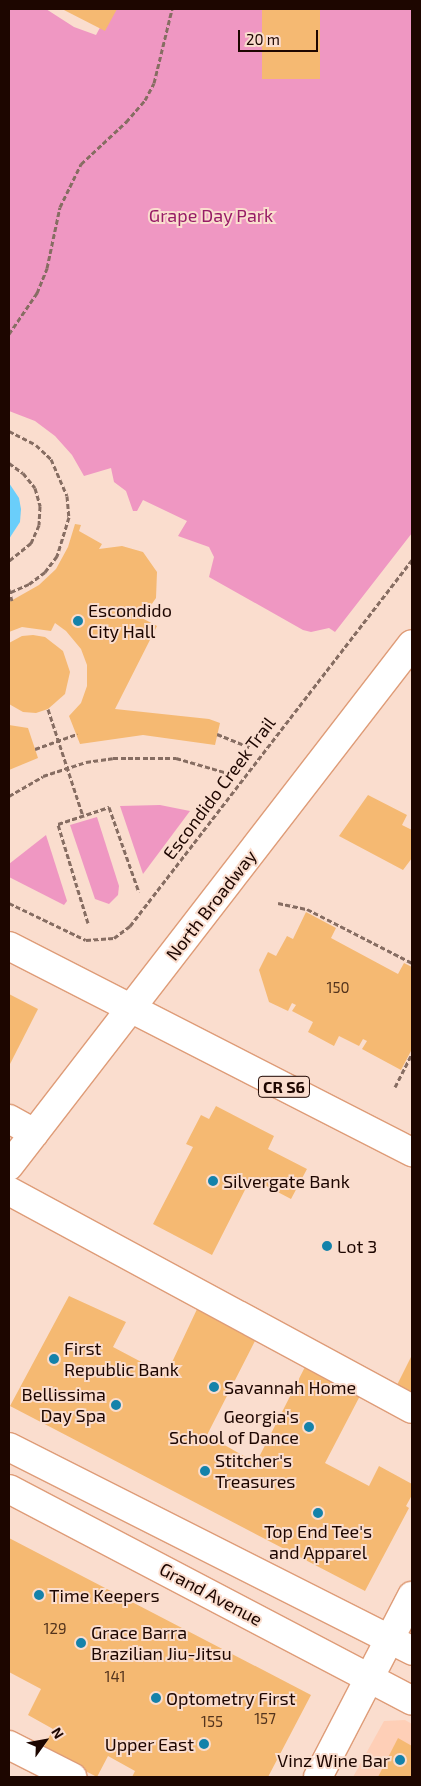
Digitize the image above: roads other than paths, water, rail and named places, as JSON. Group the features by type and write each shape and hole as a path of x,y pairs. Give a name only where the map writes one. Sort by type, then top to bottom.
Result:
{"main road":[{"name":"North Broadway","path":"9,1166 412,644"},
{"name":"CR S6","path":"9,946 412,1152"},
{"path":"9,1119 34,1133"},
{"path":"9,1192 412,1409"},
{"path":"9,1448 401,1645"},
{"name":"Grand Avenue","path":"9,1489 412,1701"},
{"path":"318,1777 369,1678 401,1645 412,1596"},
{"path":"9,1745 72,1777"}],"water":[{"path":"9,483 19,498 21,509 20,522 9,539"}],"place":[{"name":"Escondido City Hall","path":"78,621"},
{"name":"Silvergate Bank","path":"213,1181"},
{"name":"Lot 3","path":"327,1246"},
{"name":"First Republic Bank","path":"54,1359"},
{"name":"Savannah Home","path":"214,1387"},
{"name":"Bellissima Day Spa","path":"116,1405"},
{"name":"Georgia's School of Dance","path":"309,1427"},
{"name":"Stitcher's Treasures","path":"205,1471"},
{"name":"Top End Tee's and Apparel","path":"318,1513"},
{"name":"Time Keepers","path":"39,1595"},
{"name":"Grace Barra Brazilian Jiu-Jitsu","path":"81,1643"},
{"name":"Optometry First","path":"156,1698"},
{"name":"Upper East","path":"204,1744"},
{"name":"Vinz Wine Bar","path":"400,1760"}],"park label":[{"name":"Grape Day Park","path":"211,215"}]}
